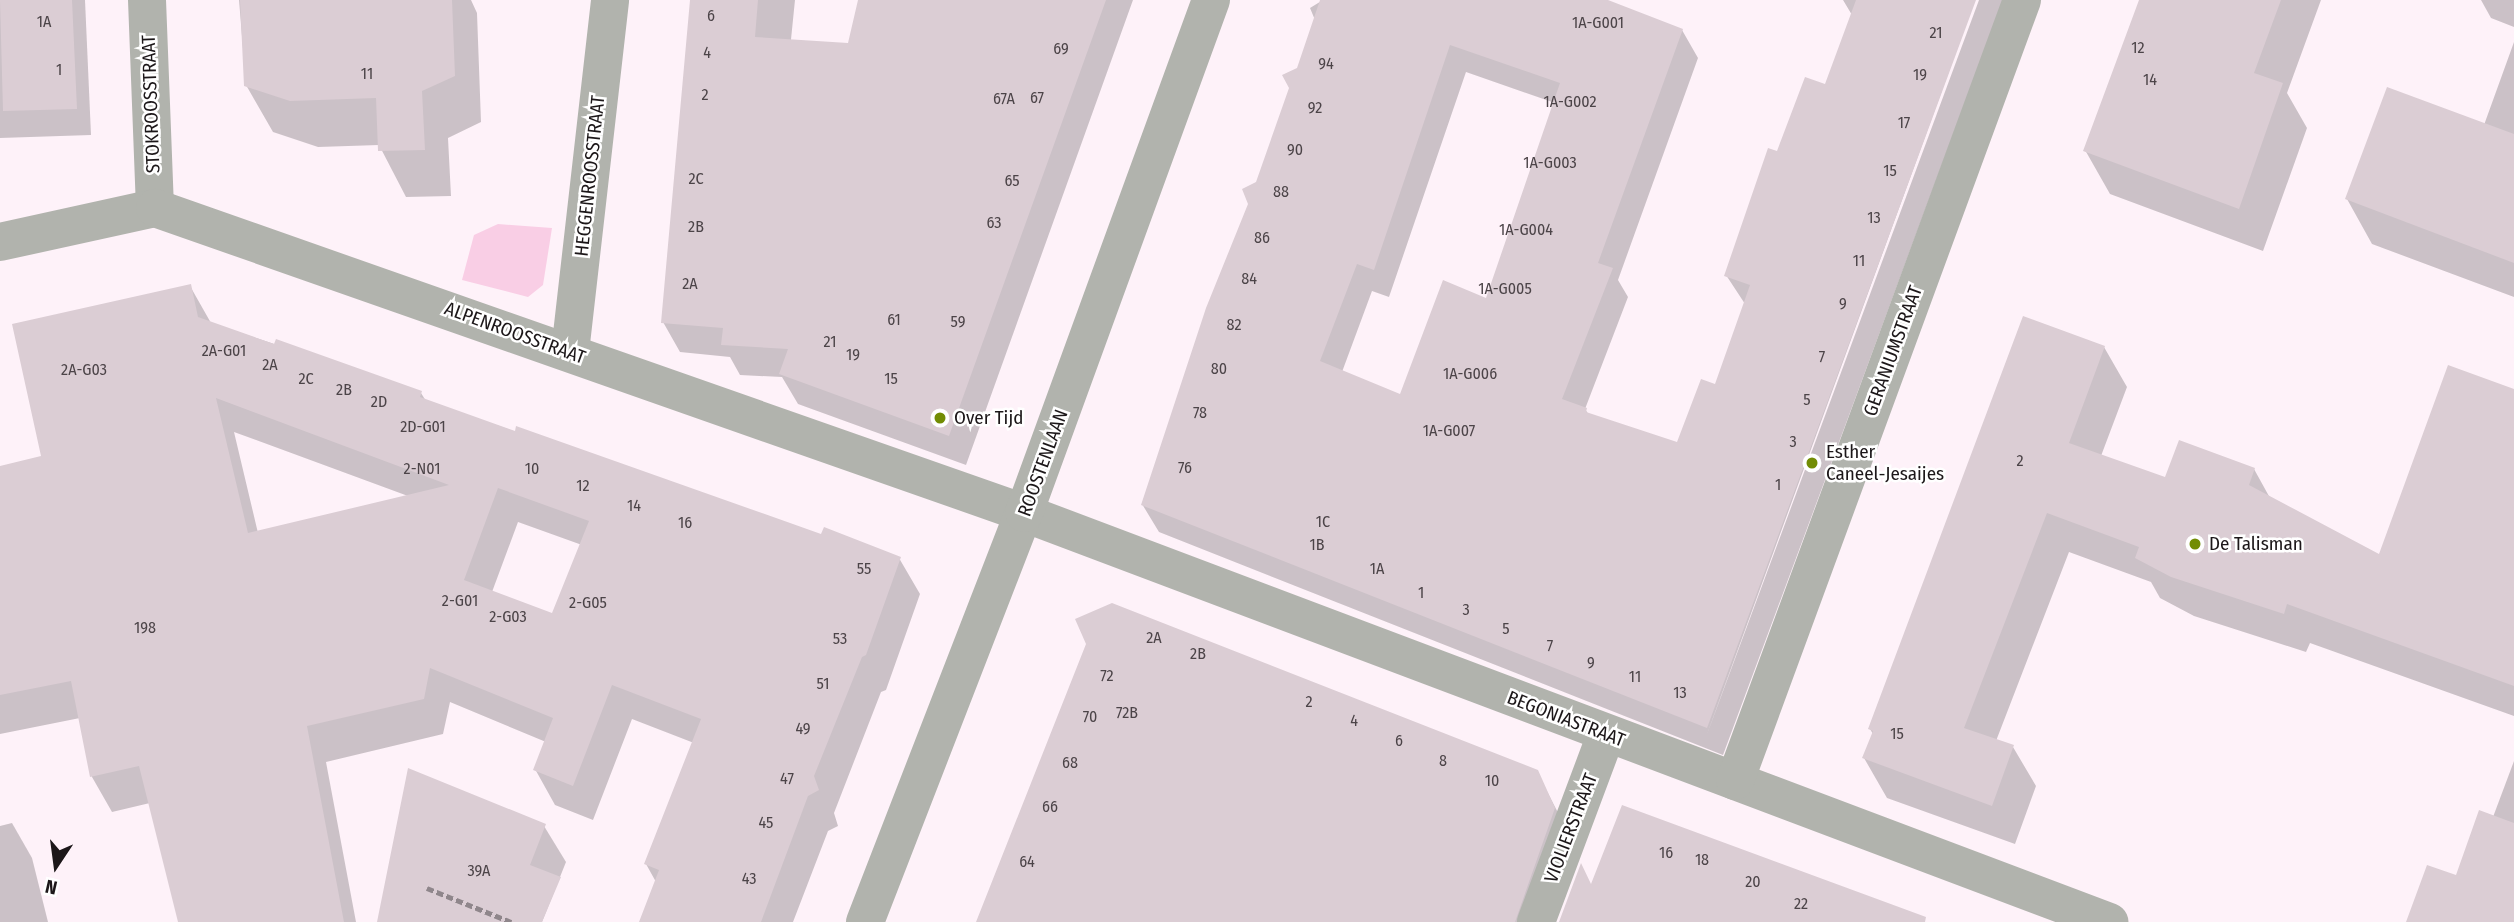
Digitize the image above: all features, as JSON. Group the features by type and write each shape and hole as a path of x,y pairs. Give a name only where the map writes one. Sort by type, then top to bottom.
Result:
{"street":[{"name":"STOKROOSSTRAAT","path":"147,0 155,208"},
{"name":"HEGGENROOSSTRAAT","path":"570,352 610,0"},
{"name":"ROOSTENLAAN","path":"865,922 1024,513 1211,0"},
{"name":"GERANIUMSTRAAT","path":"1735,781 2022,0"},
{"path":"0,242 155,208"},
{"name":"ALPENROOSSTRAAT","path":"155,208 1024,513"},
{"name":"BEGONIASTRAAT","path":"1024,513 1606,735 2109,922"},
{"name":"VIOLIERSTRAAT","path":"1536,922 1606,735"}],"path":[{"path":"426,888 511,922"}],"shaded area":[{"path":"498,224 552,228 543,285 528,297 462,280 474,235"}],"building":[{"path":"0,0 72,0 77,109 3,111"},
{"path":"240,0 452,0 455,76 422,91 425,150 378,151 376,98 290,101 244,86"},
{"path":"690,0 758,0 755,37 848,43 858,0 1106,0 949,436 779,374 788,349 721,345 723,328 661,323"},
{"path":"1320,0 1608,0 1683,29 1598,263 1613,268 1562,399 1587,408 1586,412 1677,442 1701,379 1715,384 1750,285 1724,276 1768,148 1777,151 1805,77 1825,84 1856,0 1976,0 1707,728 1141,505 1206,308 1248,204 1242,189 1256,182 1289,88 1282,75 1297,68","holes":["1450,45 1560,83 1486,298 1443,280 1400,394 1320,361 1357,264 1374,270"]},
{"path":"2139,0 2281,0 2254,73 2283,83 2239,209 2083,151"},
{"path":"2387,87 2514,134 2514,263 2345,199"},
{"path":"191,284 198,317 274,344 276,339 422,391 420,397 515,431 516,426 821,534 824,527 901,557 866,655 862,657 814,776 819,790 808,796 761,922 639,922 659,870 644,864 701,719 612,685 573,786 533,770 553,718 430,668 424,699 307,726 344,922 178,922 139,766 90,777 71,681 0,695 0,466 41,456 12,324","holes":["216,398 449,485 248,533","498,488 589,521 552,613 464,580"]},
{"path":"2023,316 2105,346 2069,443 2165,477 2179,440 2255,468 2249,485 2379,554 2448,365 2514,389 2514,686 2287,604 2284,614 2171,577 2135,558 2139,547 2047,513 1964,728 2014,745 1992,806 1862,758 1873,731 1868,729"},
{"path":"1112,603 1538,770 1555,808 1515,922 976,922 1086,644 1075,619"},
{"path":"408,768 546,824 530,865 561,877 542,922 377,922"},
{"path":"1622,805 1926,917 1925,922 1559,922 1581,863 1591,884"},
{"path":"2479,810 2514,823 2514,922 2406,922 2427,865 2456,875"}],"place":[{"name":"Over Tijd","path":"940,418"},
{"name":"Esther Caneel-Jesaijes","path":"1812,463"},
{"name":"De Talisman","path":"2195,544"}]}
